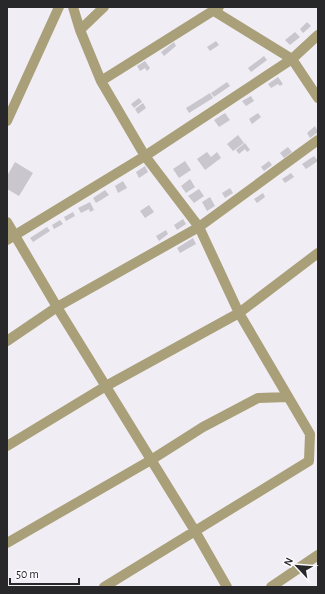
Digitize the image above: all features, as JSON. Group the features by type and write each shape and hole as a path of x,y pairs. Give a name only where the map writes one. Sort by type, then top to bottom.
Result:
{"street":[{"path":"7,121 58,7"},
{"path":"73,7 80,30 101,81 146,156 199,227 239,314 310,434 309,461 104,587"},
{"path":"80,30 104,7"},
{"path":"101,81 217,9 292,59 318,98"},
{"path":"11,238 146,156 292,59 318,35"},
{"path":"7,341 58,308 199,227 318,140"},
{"path":"7,222 11,238 58,308 195,531 226,587"},
{"path":"7,446 106,386 239,314 318,252"},
{"path":"7,543 151,460 203,427 258,398 288,398"},
{"path":"271,587 318,556"}],"building":[{"path":"307,22 311,26 303,33 300,29"},
{"path":"295,32 300,37 290,45 285,40"},
{"path":"216,41 219,45 210,51 207,47"},
{"path":"174,42 176,46 164,56 161,52"},
{"path":"264,56 267,60 251,72 248,68"},
{"path":"145,61 150,68 147,71 145,68 140,71 137,66"},
{"path":"278,77 283,84 280,86 278,84 271,88 268,84"},
{"path":"227,82 230,86 214,97 211,93"},
{"path":"210,93 213,98 189,113 186,108"},
{"path":"251,96 254,101 246,106 242,101"},
{"path":"139,98 142,102 134,108 131,104"},
{"path":"143,103 146,108 138,114 135,109"},
{"path":"225,113 230,120 219,127 214,120"},
{"path":"258,113 261,117 252,124 249,119"},
{"path":"315,126 318,132 310,138 307,133"},
{"path":"238,135 244,143 233,151 227,144"},
{"path":"245,143 250,150 247,152 245,149 239,154 236,150"},
{"path":"288,147 292,152 284,158 280,153"},
{"path":"207,152 211,157 217,152 221,158 205,170 197,159"},
{"path":"314,156 318,161 306,169 302,164"},
{"path":"185,161 191,170 179,178 173,169"},
{"path":"269,161 272,165 264,171 261,167"},
{"path":"15,162 33,173 19,196 7,189 7,176"},
{"path":"145,166 148,172 139,178 136,172"},
{"path":"291,173 294,177 285,183 282,179"},
{"path":"190,179 195,187 186,193 181,186"},
{"path":"123,181 127,188 118,193 115,186"},
{"path":"230,188 233,193 225,198 222,193"},
{"path":"199,189 204,196 194,203 188,196"},
{"path":"105,190 109,195 96,203 93,198"},
{"path":"263,193 265,197 257,203 254,199"},
{"path":"210,197 215,206 207,211 202,202"},
{"path":"90,202 94,210 90,212 89,209 81,213 78,208"},
{"path":"149,205 154,212 145,218 140,211"},
{"path":"73,212 75,216 66,221 64,217"},
{"path":"183,219 186,224 177,230 174,225"},
{"path":"60,220 63,224 54,229 52,225"},
{"path":"47,227 50,231 33,242 30,238"},
{"path":"166,230 168,234 159,241 156,236"},
{"path":"193,238 196,244 180,253 177,248"}]}
